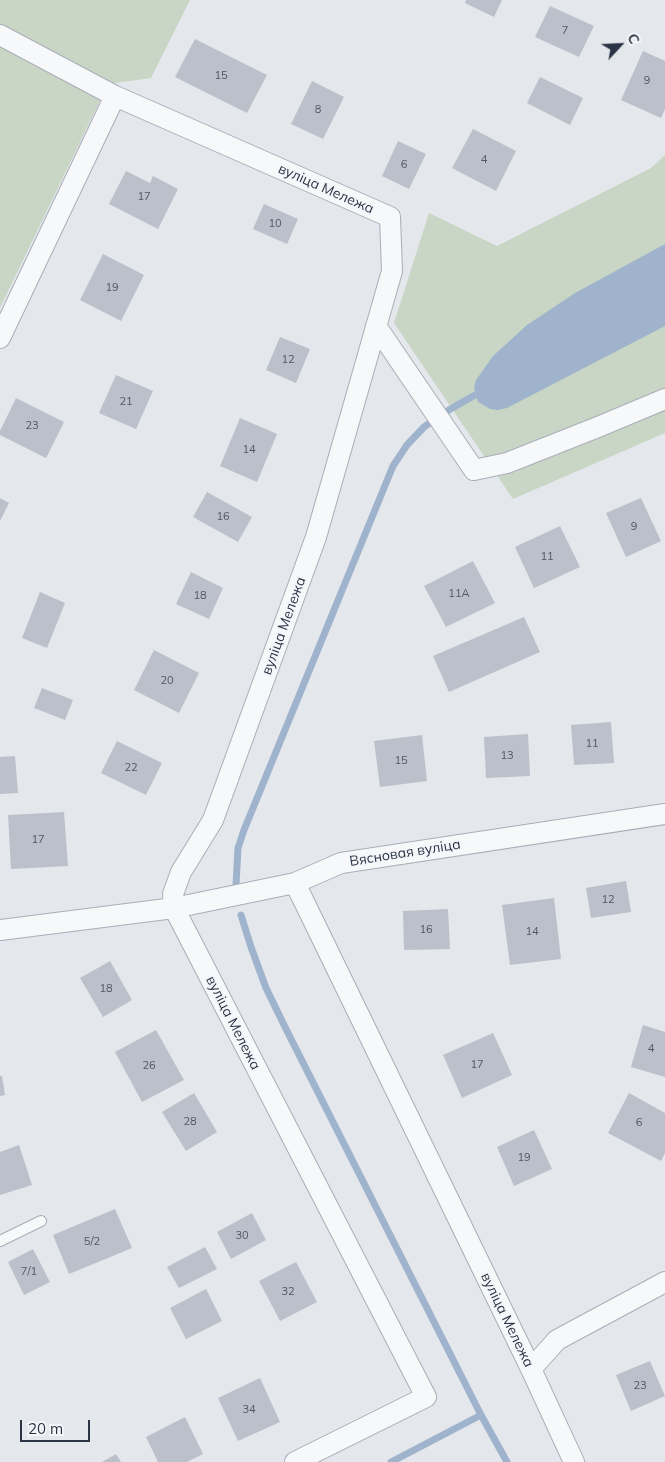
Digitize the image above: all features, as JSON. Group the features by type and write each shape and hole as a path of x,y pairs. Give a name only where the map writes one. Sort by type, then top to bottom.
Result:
{"street":[{"name":"вуліца Мележа","path":"0,35 115,96 390,216 392,271 316,537 214,820 181,872 173,894 174,908 426,1397 295,1462"},
{"path":"0,338 115,96"},
{"path":"376,326 474,470 506,463 665,398"},
{"name":"Вясновая вуліца","path":"0,930 174,908 295,882 341,862 665,814"},
{"name":"вуліца Мележа","path":"295,882 531,1369 568,1460"},
{"path":"531,1369 557,1340 665,1282"}],"lane":[{"path":"0,1241 41,1221"}],"green space":[{"path":"0,0 190,0 151,78 108,84 0,308"},
{"path":"665,155 665,433 513,499 394,323 429,213 497,246 651,168"}],"water":[{"path":"665,244 665,326 507,408 490,409 478,402 474,388 476,380 493,356 527,325 575,293"}],"building":[{"path":"466,0 502,0 494,17 465,3"},
{"path":"550,6 594,26 579,57 535,37"},
{"path":"195,39 267,75 247,113 175,77"},
{"path":"643,51 665,61 665,109 661,118 621,100"},
{"path":"540,77 583,98 570,125 527,103"},
{"path":"312,81 344,97 323,139 291,124"},
{"path":"473,129 516,151 496,191 452,168"},
{"path":"398,141 426,154 409,189 382,176"},
{"path":"126,171 150,183 153,176 178,189 158,229 109,204"},
{"path":"264,204 298,219 287,244 253,229"},
{"path":"103,254 144,275 121,321 80,300"},
{"path":"280,337 310,349 296,383 266,370"},
{"path":"116,375 153,391 136,429 99,413"},
{"path":"16,398 64,422 46,458 0,435 0,431"},
{"path":"240,418 277,434 257,482 220,466"},
{"path":"207,492 252,517 238,542 193,517"},
{"path":"0,498 9,503 0,521"},
{"path":"641,498 661,541 626,557 606,513"},
{"path":"560,526 580,567 534,588 515,547"},
{"path":"473,561 495,603 446,627 424,586"},
{"path":"191,572 223,588 209,619 176,604"},
{"path":"40,592 65,603 47,648 22,638"},
{"path":"524,617 540,652 449,692 433,656"},
{"path":"154,650 199,673 179,713 134,690"},
{"path":"42,688 73,700 65,720 34,708"},
{"path":"611,722 614,763 574,765 571,725"},
{"path":"528,734 530,776 486,778 484,737"},
{"path":"422,735 427,781 380,787 374,741"},
{"path":"117,741 162,763 146,795 101,773"},
{"path":"15,756 18,793 0,794 0,757"},
{"path":"64,812 68,866 11,869 8,815"},
{"path":"626,881 631,912 591,918 586,888"},
{"path":"554,898 561,959 510,965 502,905"},
{"path":"448,909 450,949 404,950 403,911"},
{"path":"110,961 132,1000 103,1017 80,978"},
{"path":"643,1025 665,1032 665,1077 631,1067"},
{"path":"156,1030 184,1080 142,1102 115,1052"},
{"path":"493,1033 512,1075 462,1098 443,1055"},
{"path":"0,1076 2,1076 5,1095 0,1096"},
{"path":"194,1093 217,1132 186,1151 162,1112"},
{"path":"629,1093 665,1113 665,1153 661,1161 608,1133"},
{"path":"534,1130 552,1169 514,1186 497,1147"},
{"path":"19,1145 32,1185 0,1195 0,1152"},
{"path":"115,1209 132,1248 69,1274 53,1235"},
{"path":"252,1213 266,1240 231,1259 217,1232"},
{"path":"205,1247 217,1269 179,1288 167,1267"},
{"path":"33,1249 50,1282 24,1295 8,1262"},
{"path":"296,1262 317,1302 280,1321 259,1281"},
{"path":"206,1289 222,1321 186,1339 170,1308"},
{"path":"650,1361 665,1396 631,1411 616,1375"},
{"path":"260,1378 280,1422 238,1441 218,1398"},
{"path":"185,1417 203,1454 187,1462 158,1462 146,1437"},
{"path":"116,1454 121,1462 102,1462"}],"waterway":[{"path":"236,885 238,848 244,830 393,466 407,445 424,427 475,395"},
{"path":"241,915 266,988 481,1415 507,1462"},
{"path":"391,1462 481,1415"}]}
